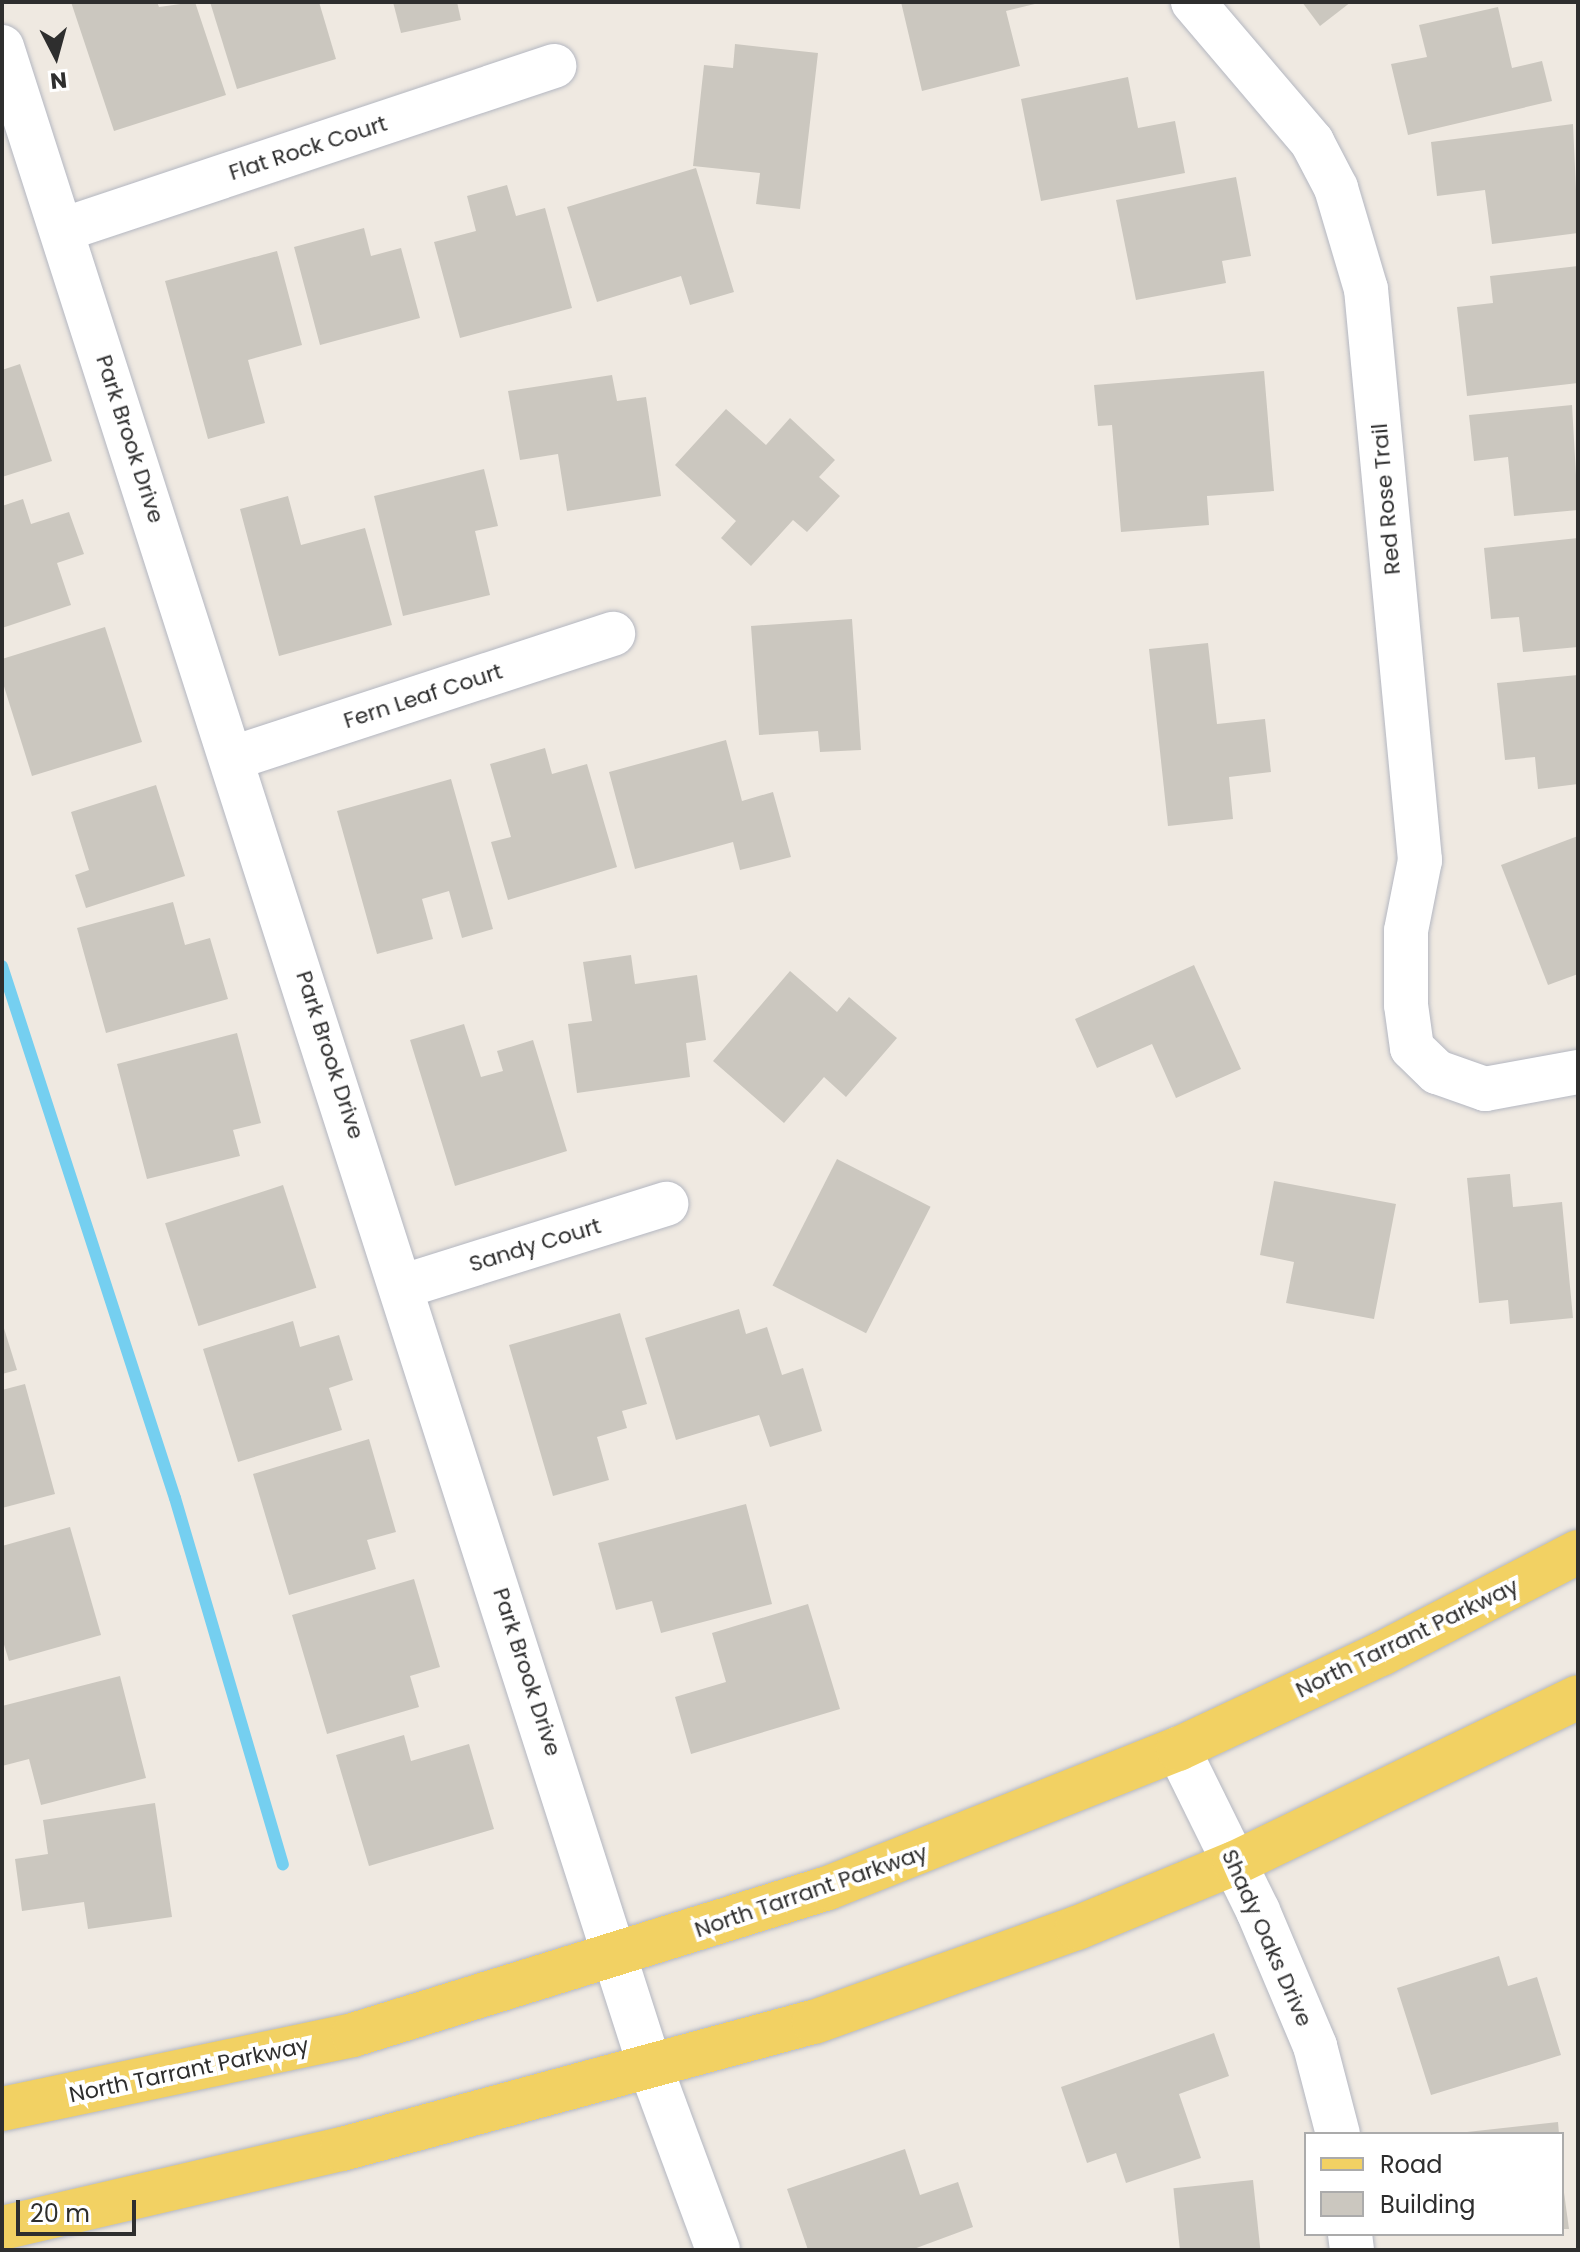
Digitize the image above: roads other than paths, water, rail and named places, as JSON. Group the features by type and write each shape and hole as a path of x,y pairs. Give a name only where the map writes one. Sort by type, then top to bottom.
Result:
{"main road":[{"name":"North Tarrant Parkway","path":"2,2109 353,2035 617,1957 828,1888 1178,1749 1381,1654 1578,1552"},
{"path":"2,2228 342,2149 814,2022 1077,1928 1235,1863 1578,1697"}],"street":[{"name":"Red Rose Trail","path":"1193,2 1312,142 1336,188 1366,289 1420,860 1406,931 1406,1005 1412,1048 1437,1072 1485,1089 1578,1072"},
{"name":"Park Brook Drive","path":"2,47 404,1286 650,2066 718,2250"},
{"name":"Flat Rock Court","path":"62,230 554,66"},
{"name":"Fern Leaf Court","path":"233,758 613,634"},
{"name":"Sandy Court","path":"404,1286 666,1204"},
{"name":"Shady Oaks Drive","path":"1178,1749 1235,1863 1315,2046 1337,2132"}],"waterway":[{"path":"2,966 175,1498 283,1864"}]}
